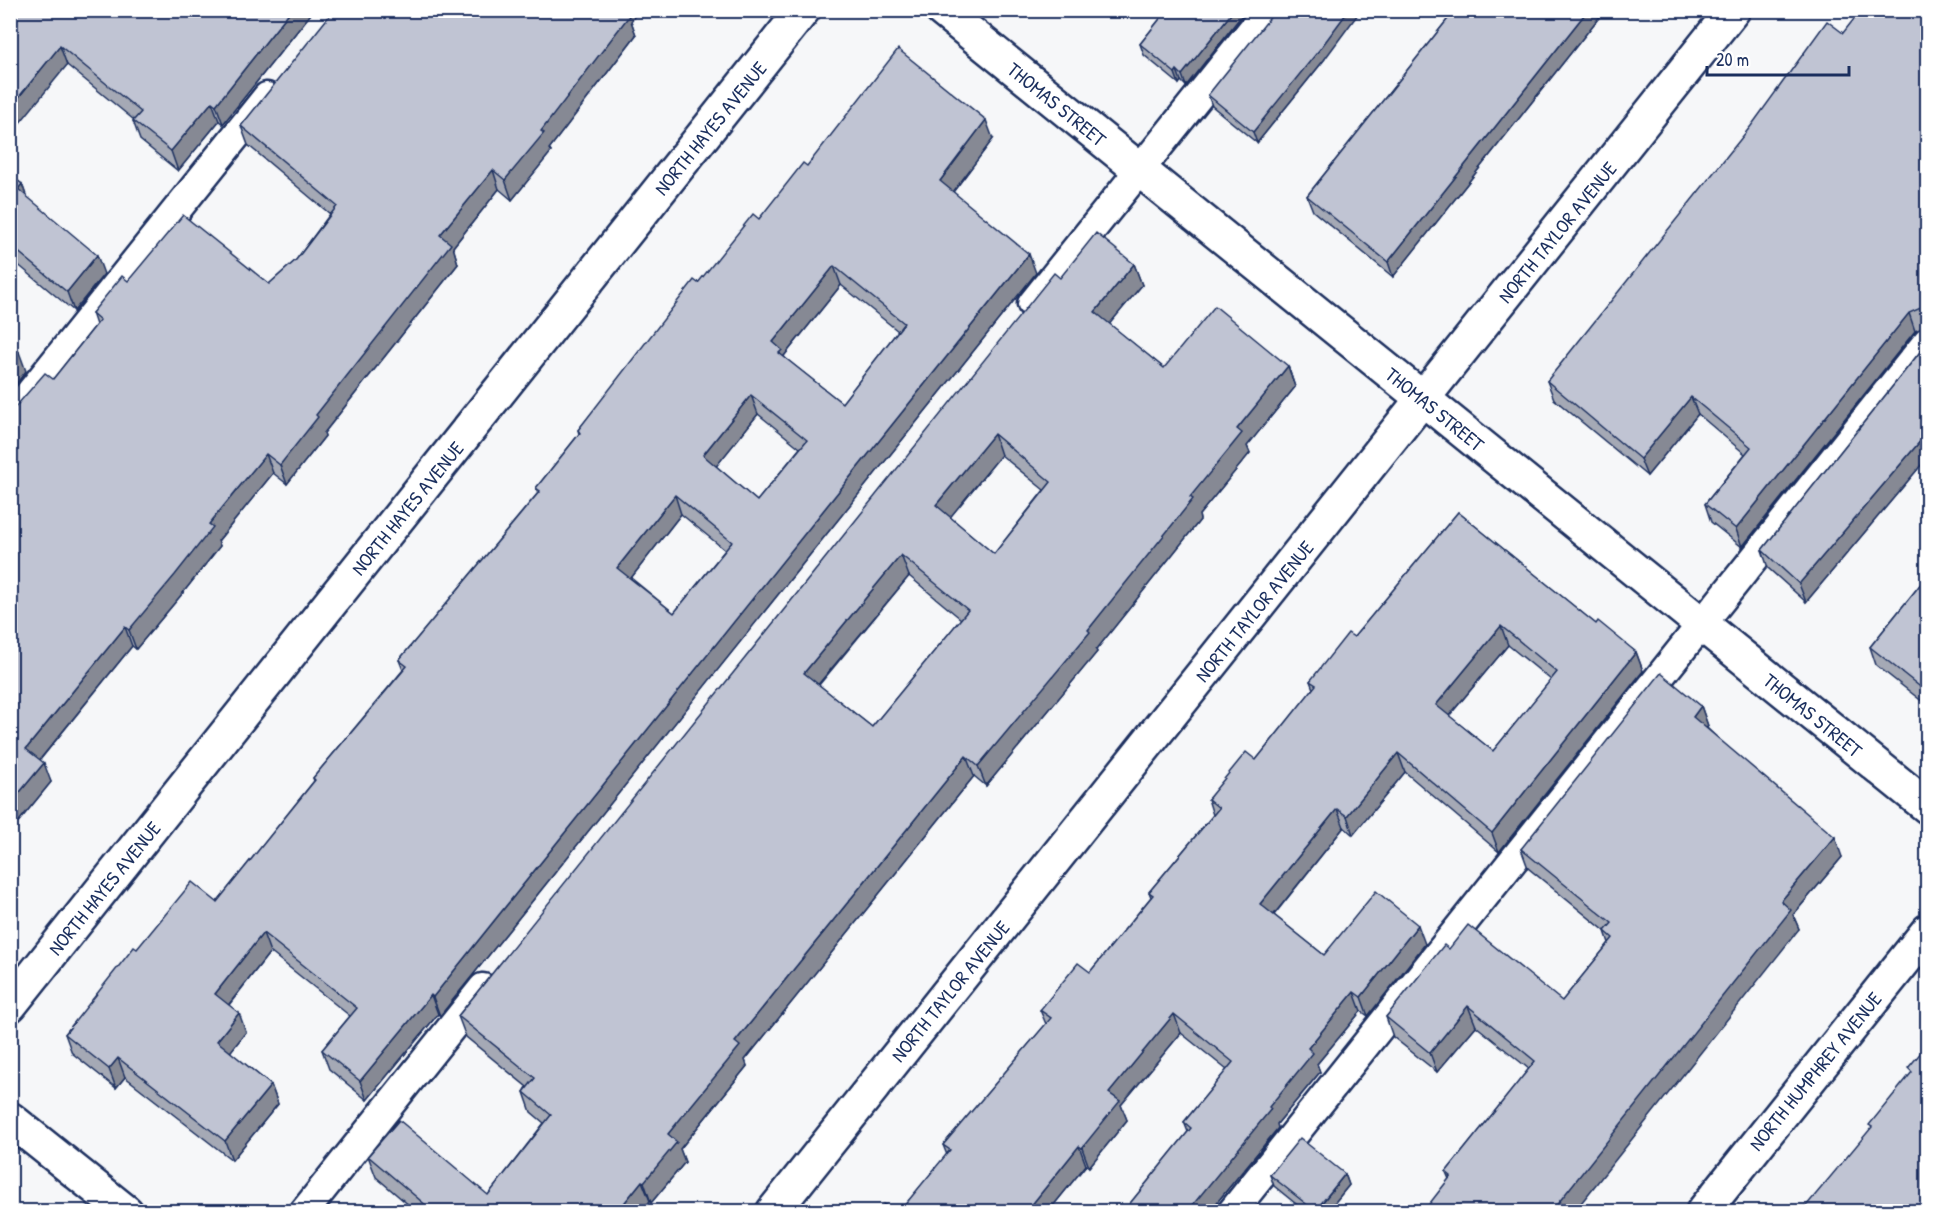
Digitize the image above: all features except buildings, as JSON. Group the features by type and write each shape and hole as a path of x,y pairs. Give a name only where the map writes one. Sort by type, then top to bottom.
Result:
{"street":[{"name":"NORTH HAYES AVENUE","path":"10,1005 803,10"},
{"name":"THOMAS STREET","path":"942,10 1928,807"},
{"name":"NORTH TAYLOR AVENUE","path":"772,1212 1733,10"},
{"name":"NORTH HUMPHREY AVENUE","path":"1703,1212 1928,931"},
{"path":"10,1119 126,1212"}],"lane":[{"path":"1012,329 1268,10"},
{"path":"10,418 284,75"},
{"path":"1232,1212 1700,623 1928,341"},
{"path":"304,1212 498,970"}]}
